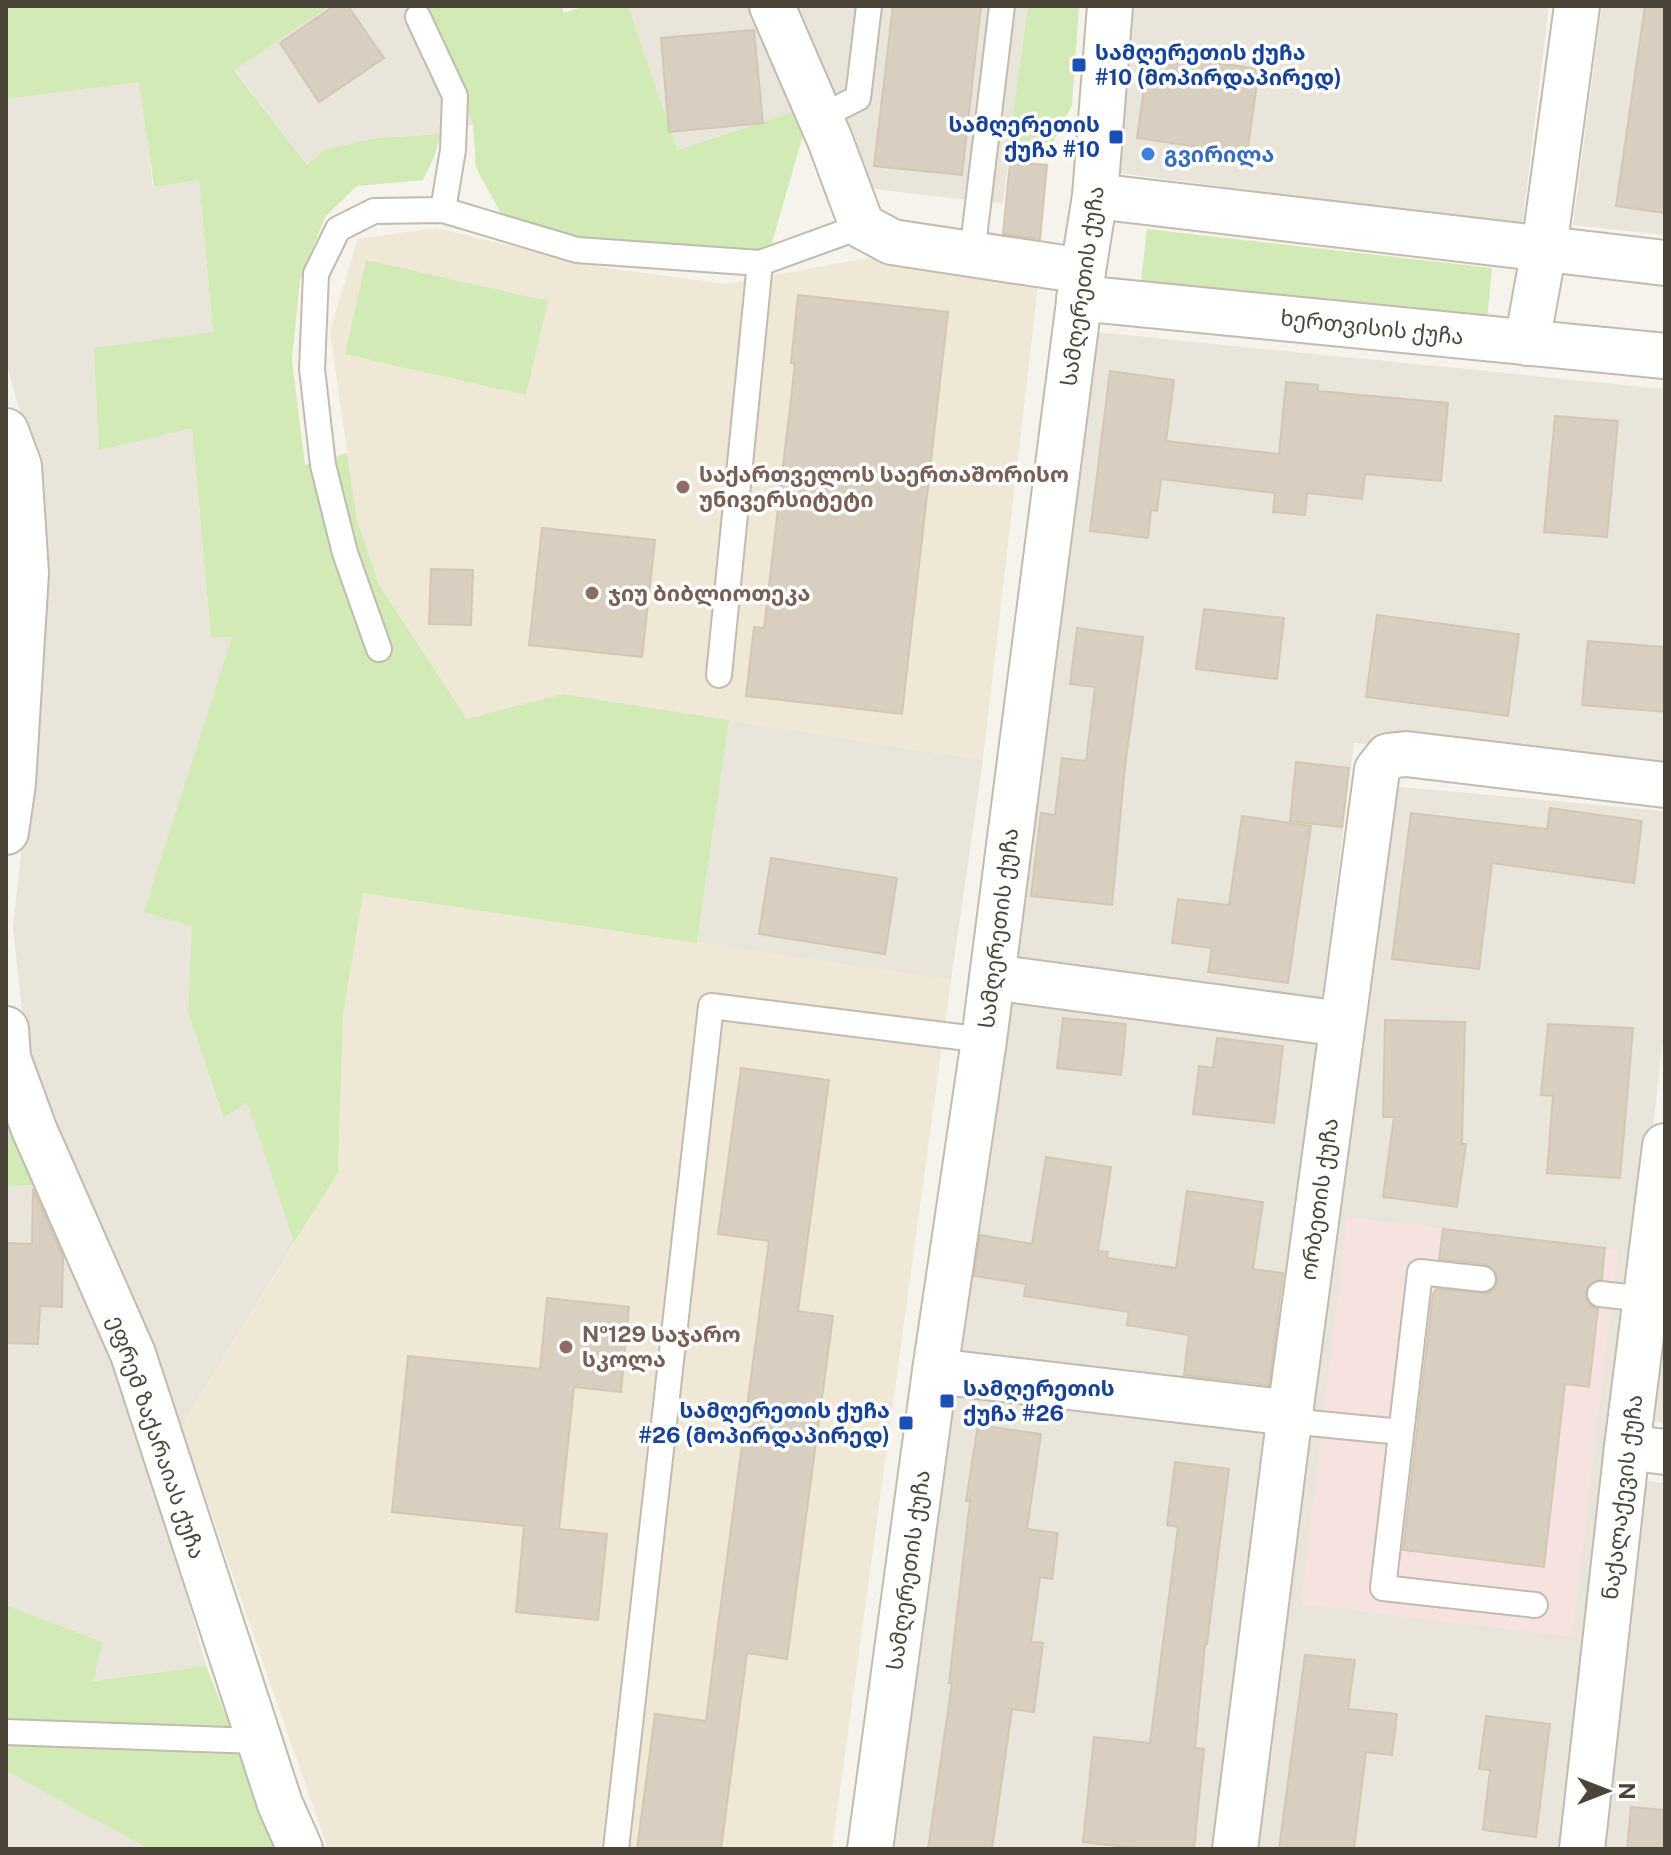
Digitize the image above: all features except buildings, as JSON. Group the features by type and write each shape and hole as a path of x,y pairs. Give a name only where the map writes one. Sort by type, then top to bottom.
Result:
{"street":[{"path":"772,6 862,226"},
{"name":"სამღერეთის ქუჩა","path":"870,1849 984,1040 1095,196 1110,6"},
{"path":"1527,343 1544,249 1577,6"},
{"path":"1095,196 1665,263"},
{"name":"ხერთვისის ქუჩა","path":"862,226 892,242 972,254 1081,285 1527,343 1665,356"},
{"path":"6,431 19,466 26,573 13,783 6,832"},
{"name":"ორბეთის ქუჩა","path":"1235,1849 1377,770 1388,756 1406,754 1665,785"},
{"path":"992,977 1342,1024"},
{"name":"ეფრემ ზაქარაიას ქუჩა","path":"6,1029 8,1058 34,1129 133,1354 280,1804 300,1849"},
{"name":"ნაქალაქევის ქუჩა","path":"1582,1849 1646,1449 1645,1299 1665,1146"},
{"path":"935,1371 1290,1417"}],"lane":[{"path":"820,117 858,98 869,6"},
{"path":"972,254 1002,6"},
{"path":"418,17 455,96 453,150 443,210"},
{"path":"379,649 345,553 323,465 312,369 316,274 338,229 374,211 443,210 577,250 760,263 862,226"},
{"path":"719,675 760,263"},
{"path":"616,1849 711,1006 984,1040"},
{"path":"1483,1279 1420,1272 1383,1588 1535,1605"},
{"path":"1600,1294 1645,1299"},
{"path":"1290,1417 1401,1432"},
{"path":"6,1732 259,1741"}],"shaded area":[{"path":"330,6 426,6 474,124 441,134 377,138 307,165 234,69"},
{"path":"628,6 753,6 802,109 676,150"},
{"path":"785,6 1028,6 1003,204 857,187"},
{"path":"1133,6 1549,6 1522,226 1120,173"},
{"path":"1602,6 1665,6 1665,235 1573,225"},
{"path":"140,81 153,187 199,180 213,332 99,449 192,427 211,638 232,637 205,725 188,1012 222,1117 247,1101 294,1243 181,1427 27,1060 13,927 25,817 41,491 6,360 6,99"},
{"name":"საქართველოს საერთაშორისო უნივერსიტეტი","path":"436,228 606,268 726,284 867,258 1038,285 983,760 563,694 467,720 379,585 357,520 330,331 358,239"},
{"path":"1086,331 1665,389 1665,772 1354,743 1321,1008 1008,969"},
{"path":"729,720 983,760 951,980 697,943"},
{"path":"1390,786 1665,811 1665,1023 1569,1849 1253,1849"},
{"name":"№129 საჯარო სკოლა","path":"363,892 951,980 832,1849 328,1849 181,1427 338,1173 343,1014"},
{"path":"1008,998 1319,1041 1269,1399 954,1357"},
{"path":"43,1185 123,1356 206,1666 92,1681 103,1642 6,1605 6,1186"},
{"path":"1347,1217 1618,1250 1572,1637 1301,1604"},
{"path":"1665,1288 1665,1423 1647,1420"},
{"path":"953,1389 1265,1427 1214,1849 891,1849"},
{"path":"1646,1481 1665,1483 1665,1849 1604,1849"},
{"path":"6,1771 80,1811 149,1849 6,1849"}],"green space":[{"path":"6,6 330,6 234,70 307,165 324,150 377,138 441,134 423,180 357,186 325,217 300,281 292,360 305,465 347,453 357,520 379,585 467,719 563,694 729,720 697,943 363,893 343,1014 338,1173 294,1243 247,1102 223,1118 188,1012 192,926 144,912 232,637 211,638 192,428 99,450 94,348 213,332 199,180 154,187 139,82 6,99"},
{"path":"426,6 562,6 564,13 584,6 628,6 677,150 802,109 807,121 771,246 725,262 596,242 503,217 476,168 473,124"},
{"path":"1028,6 1079,6 1072,105 1049,149 1009,145"},
{"path":"1147,229 1492,268 1487,320 1141,281"},
{"path":"366,260 548,301 526,395 345,354"},
{"path":"6,1092 43,1185 6,1186"},
{"path":"6,1605 103,1642 93,1681 206,1666 279,1849 149,1849 6,1771"}],"place":[{"name":"სამღერეთის ქუჩა #10 (მოპირდაპირედ)","path":"1079,65"},
{"name":"სამღერეთის ქუჩა #10","path":"1116,137"},
{"name":"გვირილა","path":"1148,154"},
{"name":"საქართველოს საერთაშორისო უნივერსიტეტი","path":"683,487"},
{"name":"ჯიუ ბიბლიოთეკა","path":"592,593"},
{"name":"№129 საჯარო სკოლა","path":"566,1347"},
{"name":"სამღერეთის ქუჩა #26","path":"947,1401"},
{"name":"სამღერეთის ქუჩა #26 (მოპირდაპირედ)","path":"906,1423"}]}
